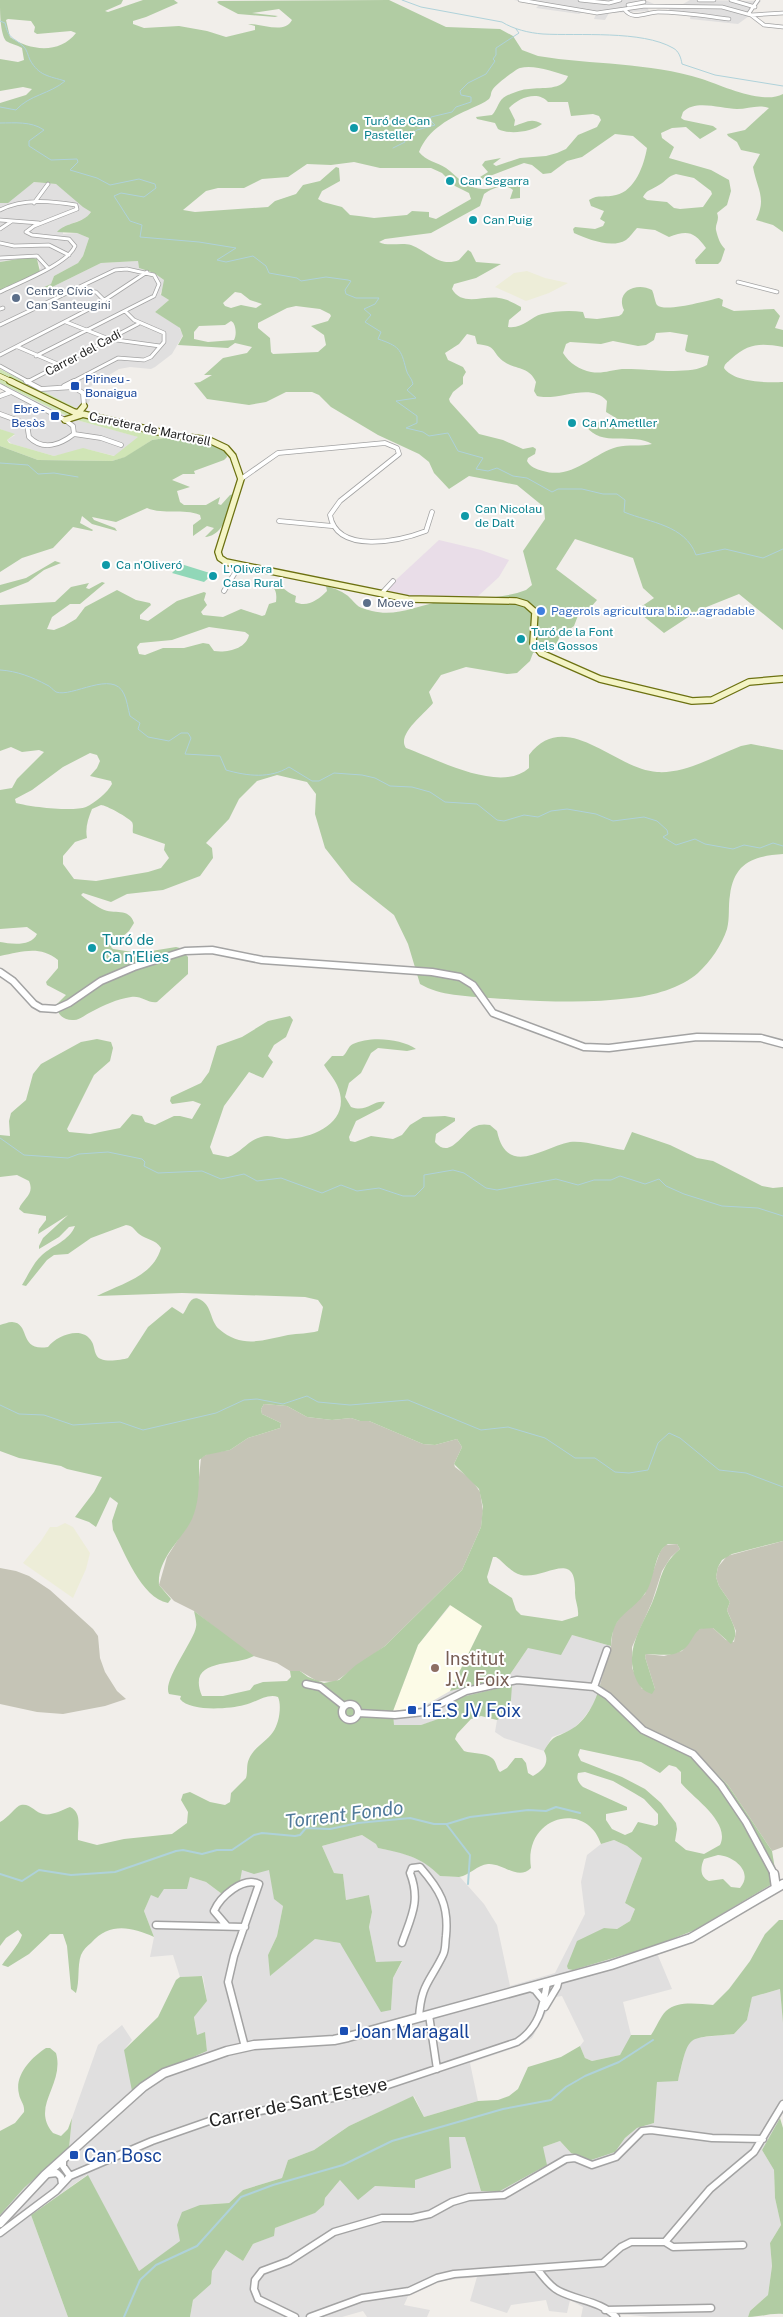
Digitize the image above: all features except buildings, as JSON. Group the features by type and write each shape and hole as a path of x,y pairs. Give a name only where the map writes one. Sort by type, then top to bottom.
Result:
{"main road":[{"name":"Carretera de Martorell","path":"0,376 69,410 147,429 207,440 221,445 231,454 240,479"},
{"path":"69,410 72,416"},
{"path":"66,420 83,412"},
{"path":"240,479 218,555 224,561 239,566 416,599 503,599 522,603 536,613 538,620 533,643 542,652 600,679 692,701 712,700 749,682 783,679"}],"street":[{"path":"520,0 597,13 645,6 722,7 751,15 783,13"},
{"path":"580,0 609,3 620,0"},
{"path":"699,0 714,0"},
{"path":"731,0 754,7"},
{"path":"751,15 749,13 758,0"},
{"path":"628,5 644,1 658,6"},
{"path":"702,7 712,16"},
{"path":"625,10 628,14 634,16 656,12 729,19"},
{"path":"751,15 764,25 783,27"},
{"path":"34,203 48,184"},
{"path":"0,210 14,204 34,203 76,205 77,209 34,226 26,232 32,235 69,239 74,246 74,250 48,268 0,292"},
{"path":"0,220 42,223"},
{"path":"0,229 13,221"},
{"path":"0,243 14,246 49,245 69,255"},
{"path":"0,258 37,256 48,268"},
{"path":"0,326 115,270 127,268 147,272 156,279 159,284 154,296 36,356"},
{"path":"0,355 66,322 147,272"},
{"path":"738,282 777,292"},
{"path":"71,290 96,292 104,300"},
{"path":"0,366 27,382 46,390 69,385 118,358 144,360 150,357 164,342 164,333 158,328 132,321 125,311"},
{"path":"66,322 109,339 160,346"},
{"name":"Carrer del Cadí","path":"27,382 138,324"},
{"path":"18,347 60,365"},
{"path":"69,385 84,393 86,398 83,412"},
{"path":"0,386 66,420 73,426 74,434"},
{"path":"0,396 12,392"},
{"path":"0,414 27,424 31,440 41,444 57,446 74,434 101,438 120,445"},
{"path":"240,479 278,453 344,448 376,442 397,448 400,453 392,462 333,506 329,518 332,526"},
{"path":"279,521 332,526 350,537 373,542 390,542 426,531 432,512"},
{"path":"224,591 239,566"},
{"path":"381,594 393,581"},
{"path":"0,972 16,983 30,1003 37,1008 51,1010 65,1005 102,981 179,952 205,950 261,960 432,972 460,977 473,985 493,1013 564,1042 584,1047 609,1048 697,1037 761,1038 783,1044"},
{"path":"594,1687 606,1650"},
{"path":"0,2223 45,2174 143,2087 164,2074 195,2061 246,2047 334,2040 611,1965 691,1938 781,1884 736,1807 721,1785 693,1754 643,1730 608,1696 594,1687 517,1680 466,1691 424,1712 395,1715 358,1713"},
{"path":"306,1684 320,1687 344,1706"},
{"path":"344,1706 350,1704 355,1706 358,1713"},
{"path":"344,1706 341,1714 346,1719 354,1719 358,1713"},
{"path":"402,1943 418,1897 416,1884 410,1873 412,1868 420,1867 429,1875 440,1892 447,1922 444,1953 426,1982 420,2000 419,2018"},
{"path":"226,1925 214,1912 215,1906 221,1899 245,1883 255,1882 259,1884 234,1956 228,1982 246,2047"},
{"path":"156,1925 213,1927 226,1925 245,1927"},
{"path":"543,2000 553,1981"},
{"name":"Carrer de Sant Esteve","path":"0,2233 70,2176 152,2141 215,2118 367,2092 517,2042 528,2035 544,2010 552,1994 553,1981"},
{"path":"530,1987 543,2000 544,2010"},
{"path":"429,2015 437,2069"},
{"path":"664,2242 710,2189 743,2163 763,2138 783,2104"},
{"path":"295,2317 258,2299 254,2289 255,2280 262,2271 289,2261 334,2232 382,2218 412,2218 430,2214 452,2202 469,2197 504,2195 566,2159 574,2158 592,2165 616,2157 642,2131 651,2130 712,2138 763,2138"},
{"path":"62,2159 63,2166 70,2176"},
{"path":"45,2174 57,2173 61,2177 62,2184"},
{"path":"310,2317 362,2298 409,2291 437,2278 454,2274 604,2263 614,2256 621,2247 633,2240 664,2242 673,2247 744,2245"},
{"path":"537,2269 553,2287 605,2310 616,2317"},
{"path":"605,2310 711,2308"}],"shaded area":[{"path":"514,0 645,0 654,4 683,4 690,0 761,1 749,16 738,24 690,19 691,14 673,15 669,9 647,7 649,11 609,13 605,20 594,19 596,14 584,11 579,14 536,8 539,5"},
{"path":"34,182 56,184 91,212 86,218 63,227 63,234 77,233 89,238 83,256 78,263 54,276 51,284 37,290 36,293 42,292 101,263 138,261 139,268 154,273 164,280 165,284 160,294 169,300 155,312 178,325 183,335 172,354 155,367 151,369 130,367 119,369 88,388 90,400 84,412 0,369 0,291 41,268 37,259 29,257 0,262 0,203 5,203"},
{"path":"527,271 545,278 568,283 549,293 526,301 495,287 514,273"},
{"path":"0,383 73,419 139,437 115,456 86,449 54,456 12,444 7,440 15,435 0,429 0,394 5,391 0,388"},
{"path":"439,540 481,550 509,560 499,577 477,597 412,596 384,591"},
{"path":"264,1404 287,1406 307,1417 332,1420 351,1418 369,1421 423,1444 435,1445 457,1439 462,1447 454,1464 455,1467 472,1480 480,1492 483,1511 481,1527 462,1570 385,1646 335,1682 317,1681 300,1671 290,1671 277,1663 250,1655 194,1611 174,1601 159,1585 167,1557 191,1519 197,1496 201,1458 209,1453 230,1450 248,1438 280,1428 281,1423 262,1414 261,1409"},
{"path":"65,1523 73,1527 90,1553 86,1569 73,1598 23,1563 50,1527 57,1527"},
{"path":"783,1541 783,1847 772,1851 728,1785 692,1749 645,1727 600,1685 611,1646 613,1628 623,1613 645,1594 660,1552 665,1545 677,1544 680,1549 671,1557 662,1571 652,1602 632,1647 632,1668 642,1689 655,1689 645,1657 646,1654 664,1656 682,1651 697,1630 706,1627 713,1628 726,1640 734,1642 736,1631 727,1610 730,1602 719,1586 716,1577 718,1567 727,1556"},
{"path":"0,1568 29,1576 50,1590 93,1629 98,1636 100,1658 105,1672 117,1691 126,1699 105,1706 63,1714 37,1712 0,1704"},
{"name":"Institut J.V. Foix","path":"451,1605 482,1626 450,1691 422,1707 393,1711 418,1645"},
{"path":"572,1635 611,1646 596,1701 572,1730 552,1737 544,1751 504,1738 495,1732 497,1720 510,1713 444,1718 421,1725 394,1725 393,1711 418,1645 509,1676 528,1648"},
{"path":"362,1835 377,1844 378,1848 399,1852 426,1862 440,1876 460,1877 484,1904 497,1925 510,1986 555,1973 585,1914 581,1882 587,1855 601,1844 614,1840 627,1846 642,1858 625,1903 635,1909 630,1921 617,1929 604,1928 573,1970 654,1946 672,1989 623,2002 631,2035 625,2048 620,2055 592,2061 585,2058 580,2046 584,2041 562,1996 555,1997 532,2038 517,2047 470,2063 478,2101 424,2117 414,2096 349,2126 314,2150 288,2160 282,2178 243,2190 229,2203 200,2205 177,2225 181,2241 139,2271 87,2175 31,2215 68,2317 0,2317 0,2215 24,2188 69,2148 72,2118 98,2045 122,2025 132,2040 124,2050 157,2073 207,2051 205,2033 197,2035 194,2016 207,2001 203,1976 180,1977 173,1955 150,1957 154,1937 144,1911 151,1895 164,1889 186,1889 190,1877 206,1882 222,1894 242,1870 270,1870 274,1898 283,1906 277,1936 268,1955 271,1975 315,1939 340,1943 391,2010 393,1978 402,1962 376,1962 369,1927 372,1912 369,1895 346,1900 343,1874 334,1873 322,1846"},
{"path":"780,1989 783,2023 783,2113 762,2150 774,2170 775,2198 781,2225 770,2243 772,2266 768,2295 750,2311 748,2317 651,2317 620,2314 621,2317 581,2317 583,2307 570,2300 567,2313 549,2311 546,2300 511,2305 507,2313 470,2301 477,2277 438,2281 409,2294 404,2305 430,2310 427,2317 367,2317 363,2311 342,2317 190,2317 193,2300 211,2284 212,2271 226,2250 243,2261 253,2244 273,2236 275,2228 314,2213 324,2205 325,2198 340,2180 375,2186 415,2188 414,2180 449,2137 465,2137 481,2191 498,2192 543,2147 560,2141 571,2153 615,2152 625,2138 637,2128 654,2123 657,2081 678,2080 687,2044 694,2038 734,2034 747,2020 752,1997"}],"green space":[{"path":"0,0 123,0 121,4 105,11 108,12 143,0 174,0 178,3 133,21 133,24 144,28 179,26 207,31 226,37 255,30 255,26 248,24 278,28 284,27 292,20 279,9 252,13 278,16 275,17 238,14 219,4 217,2 219,1 389,0 446,27 500,29 513,36 522,50 538,56 661,70 702,79 754,96 775,97 783,94 783,232 773,225 756,220 761,206 761,199 753,167 760,154 741,150 737,142 727,134 745,130 769,108 737,109 695,106 683,112 681,118 713,126 717,129 700,139 686,127 672,128 661,133 662,138 674,147 669,158 711,170 729,180 731,191 727,205 717,213 716,230 719,241 725,249 718,264 696,264 695,260 706,248 698,238 690,234 681,233 669,237 655,230 637,228 626,240 614,244 600,242 574,233 573,229 575,227 595,229 603,226 605,222 600,219 604,211 591,206 589,200 596,197 623,193 638,176 647,148 633,136 615,134 582,157 567,161 551,173 543,174 532,165 524,163 482,179 480,177 488,172 482,165 485,161 501,158 493,164 496,166 520,158 557,153 566,149 578,135 597,127 601,120 599,116 593,114 571,116 568,102 548,102 539,96 517,101 509,108 515,120 514,126 535,121 542,124 538,127 520,132 508,132 498,129 495,123 477,119 476,117 492,115 501,100 506,96 523,90 557,86 562,84 568,76 531,67 520,68 514,71 492,90 490,98 441,125 428,137 419,152 446,168 464,183 473,187 489,189 505,183 514,184 520,187 520,198 510,199 513,190 510,188 495,188 484,194 480,206 431,233 385,239 379,242 411,245 434,258 446,262 459,260 468,250 476,262 501,264 476,278 454,284 452,289 461,298 493,297 508,300 521,307 521,310 509,320 508,327 522,325 538,316 557,312 583,312 585,318 597,319 619,316 624,310 622,298 625,293 640,287 652,290 657,305 662,307 677,307 719,298 723,300 722,306 734,311 774,309 780,316 775,328 783,330 783,347 761,345 749,347 731,359 724,368 728,373 742,379 760,382 783,382 783,630 739,594 699,610 664,633 636,610 654,598 643,588 633,558 575,539 556,569 597,600 591,607 579,613 574,626 560,636 556,645 533,653 530,661 517,673 507,674 466,667 441,675 429,692 433,703 408,730 404,742 406,748 451,766 486,776 502,777 517,775 529,768 529,755 543,742 559,737 574,738 591,744 624,761 657,772 668,772 689,767 741,746 751,744 783,750 783,854 754,859 741,868 732,884 729,899 728,925 725,935 711,958 691,978 675,987 648,995 596,1001 543,1001 472,997 454,995 428,988 420,984 408,944 394,915 351,881 325,848 315,814 316,794 307,782 277,775 257,781 239,799 229,819 206,843 212,848 213,858 200,876 163,890 127,894 111,902 83,893 81,895 102,909 125,913 132,918 134,923 129,931 111,947 113,949 139,953 176,947 180,948 188,957 188,974 157,1002 135,997 126,998 106,1005 78,1019 67,1019 59,1014 56,1005 66,995 47,985 46,982 58,968 58,960 44,952 37,951 0,956 0,942 26,943 37,934 27,927 0,929 0,790 12,788 17,779 44,752 39,750 22,752 11,747 0,751 0,605 55,602 71,587 89,583 86,588 89,589 102,582 105,583 80,604 70,604 52,617 47,629 54,630 76,619 85,607 117,590 136,600 150,603 151,605 140,615 140,619 148,621 177,601 204,592 206,593 204,600 207,605 201,612 203,615 223,617 241,609 262,616 265,615 269,604 276,602 276,591 269,583 270,580 296,596 295,602 299,604 308,604 316,600 327,591 326,586 345,594 361,608 389,613 439,602 505,596 526,590 532,585 523,551 545,519 544,507 517,485 469,476 449,489 434,473 429,462 419,454 378,435 331,407 319,395 312,392 286,392 266,402 249,405 207,399 194,383 200,382 212,375 204,375 223,358 247,353 252,347 235,343 228,348 178,345 183,336 180,328 155,312 169,300 161,295 164,280 154,273 139,268 138,261 101,263 42,292 36,293 37,290 51,284 54,276 78,263 83,256 89,238 77,233 57,232 65,226 84,219 91,212 56,184 34,182 8,203 0,203 0,103 26,95 32,89 23,87 0,91 0,59 18,62 24,60 22,48 6,41 4,37","holes":["8,19 31,21 35,27 34,32 37,34 71,31 76,33 62,44 44,48 26,45 10,37 6,20","354,162 380,168 431,168 442,173 455,186 469,193 471,199 436,219 429,217 429,212 412,211 407,215 374,218 350,215 342,207 318,199 322,191 340,181 339,168 336,167 320,181 303,185 296,194 275,201 268,207 195,212 183,210 206,191 218,188 244,188 262,179 288,177 307,164 331,165","676,174 694,178 711,191 712,194 703,207 680,209 674,208 667,202 647,200 643,197 648,191","235,292 241,293 250,300 262,304 256,308 241,305 231,308 223,303","296,306 320,309 331,316 328,321 311,326 324,335 326,345 318,352 273,354 271,352 270,338 258,328 258,323 287,308","231,321 235,327 235,338 234,340 208,342 194,339 194,332 199,326 225,325","670,332 688,335 685,350 709,356 707,365 678,371 622,369 595,372 575,366 563,353 566,344 570,342 601,344 613,341 638,346 646,345 654,340 656,333","467,334 475,336 477,344 488,346 503,361 530,373 536,382 534,391 537,396 554,397 583,392 600,395 607,401 606,412 626,424 617,425 587,421 586,426 592,433 608,438 636,439 652,444 617,447 582,465 563,472 553,473 536,469 527,461 528,458 535,454 536,449 533,447 523,449 503,440 479,434 450,402 449,399 453,392 463,384 463,377 466,372 463,367 448,360 445,353 459,344","209,627 245,632 249,635 240,647 225,651 214,651 209,644 203,643 184,648 163,648 145,655 139,654 137,647 140,643 172,640","90,753 97,755 100,761 90,776 111,781 112,784 97,800 86,807 80,808 62,809 31,806 16,803 15,799 32,790 63,767","101,805 108,807 132,822 133,833 165,844 164,850 169,858 161,868 148,872 96,881 74,879 63,864 63,856 75,842 87,838 88,820 92,809"]},
{"path":"30,257 37,259 40,272 0,291 0,262"},
{"path":"0,369 84,412 172,437 152,440 126,457 112,461 38,460 0,446 0,429 15,434 7,440 9,443 54,456 83,448 114,456 138,437 73,419 0,383"},
{"path":"172,437 207,443 226,451 227,457 224,460 194,471 195,474 183,474 172,480 190,487 177,491 180,502 184,505 206,505 220,497 218,504 221,505 233,494 225,521 217,532 205,537 214,528 207,526 193,536 193,525 201,519 200,515 187,512 160,511 147,508 116,522 92,517 94,520 115,528 117,531 92,524 82,516 80,523 92,531 73,527 53,548 22,558 0,572 0,446 38,460 112,461 125,457 152,440"},
{"path":"55,561 61,563 44,570 28,582 0,593 0,585 26,578"},
{"path":"181,564 213,574 204,582 172,573"},
{"path":"290,1016 293,1020 286,1037 274,1045 268,1056 273,1062 263,1078 249,1072 224,1106 210,1147 213,1154 228,1157 261,1137 298,1138 320,1131 329,1125 336,1117 340,1108 341,1097 336,1082 324,1065 332,1056 343,1056 350,1046 360,1041 385,1039 402,1042 416,1049 407,1051 378,1048 371,1053 361,1073 349,1083 345,1097 351,1107 365,1108 376,1103 385,1102 381,1108 356,1121 349,1137 350,1141 355,1142 371,1136 393,1139 402,1135 410,1125 423,1117 445,1116 455,1118 455,1121 436,1134 435,1142 440,1147 451,1147 474,1127 490,1125 497,1131 502,1145 509,1153 517,1156 527,1156 570,1142 589,1143 624,1150 632,1132 670,1145 697,1158 713,1161 762,1186 783,1187 783,1541 732,1554 722,1560 718,1567 716,1577 719,1586 730,1602 727,1610 733,1623 734,1640 731,1644 713,1628 700,1629 688,1645 679,1652 668,1655 646,1654 645,1657 655,1689 652,1694 644,1690 639,1684 633,1669 633,1649 662,1574 668,1562 680,1549 677,1544 668,1544 663,1548 657,1559 646,1592 623,1615 615,1627 611,1646 572,1635 561,1655 528,1648 509,1676 450,1691 482,1626 450,1605 418,1645 393,1711 394,1725 421,1725 444,1717 453,1699 512,1685 510,1714 497,1720 481,1716 471,1719 457,1734 455,1739 464,1751 492,1758 500,1772 507,1768 515,1758 522,1758 526,1763 528,1773 533,1776 545,1765 546,1755 544,1751 550,1742 581,1722 593,1704 600,1685 645,1727 692,1749 728,1785 772,1851 775,1869 772,1884 695,1930 654,1946 573,1970 568,1969 567,1966 577,1941 604,1928 617,1929 630,1921 635,1909 625,1903 642,1858 627,1846 614,1840 601,1844 594,1830 583,1822 571,1818 558,1820 546,1826 537,1836 531,1850 531,1868 521,1873 494,1864 488,1864 459,1877 440,1876 419,1860 404,1854 378,1848 376,1844 362,1835 322,1846 334,1873 343,1874 346,1900 369,1895 372,1912 369,1927 376,1962 402,1961 393,1978 391,2010 381,2012 340,1943 315,1939 270,1976 268,1955 277,1936 283,1906 274,1899 269,1870 254,1874 242,1870 240,1881 222,1894 206,1882 190,1877 187,1889 164,1889 158,1898 151,1895 144,1911 154,1937 121,1928 113,1929 98,1936 85,1948 81,1955 76,1993 71,1989 67,1946 63,1934 50,1934 29,1954 8,1967 2,1965 16,1947 22,1935 18,1930 6,1938 0,1946 0,1822 21,1805 27,1805 40,1813 46,1814 70,1807 77,1813 78,1817 78,1840 97,1845 124,1839 172,1834 187,1823 188,1812 181,1800 183,1794 190,1792 210,1802 225,1805 230,1802 231,1793 246,1778 251,1755 275,1729 280,1710 278,1697 265,1697 237,1706 201,1708 185,1703 180,1699 181,1696 169,1694 170,1680 196,1627 194,1611 254,1656 214,1665 206,1669 201,1675 199,1684 202,1696 223,1696 250,1690 254,1685 263,1682 287,1681 291,1677 290,1671 300,1671 308,1677 324,1683 339,1680 356,1665 385,1646 462,1570 481,1527 483,1507 479,1489 454,1464 462,1447 457,1439 435,1445 423,1444 369,1421 351,1418 332,1420 307,1417 287,1406 264,1404 261,1409 262,1414 281,1423 280,1428 248,1438 230,1450 206,1455 199,1460 195,1512 188,1527 166,1558 159,1575 159,1585 171,1599 168,1603 158,1599 150,1592 128,1561 113,1530 112,1521 118,1503 110,1497 96,1527 89,1522 75,1517 94,1492 102,1477 61,1466 19,1458 0,1451 0,1325 10,1322 18,1324 28,1342 39,1347 48,1347 57,1339 70,1334 83,1334 92,1342 99,1358 111,1361 128,1358 148,1327 172,1307 183,1314 194,1298 205,1303 219,1329 236,1339 261,1341 318,1331 323,1307 318,1300 305,1297 182,1293 97,1296 143,1273 157,1258 161,1248 156,1243 139,1234 131,1226 126,1225 91,1238 68,1254 54,1255 47,1260 26,1286 22,1285 39,1258 46,1251 65,1239 75,1226 69,1227 59,1237 39,1249 43,1238 68,1215 38,1234 39,1229 46,1220 46,1216 24,1213 19,1209 30,1193 29,1181 17,1175 0,1177 0,1135 10,1136 9,1121 11,1113 26,1100 33,1074 41,1064 81,1042 97,1039 111,1042 113,1048 110,1061 94,1075 67,1129 69,1132 90,1134 120,1128 132,1114 142,1116 145,1122 155,1125 174,1116 192,1119 201,1104 193,1101 172,1104 170,1101 171,1097 201,1083 209,1072 217,1046 242,1037 268,1021","holes":["493,1557 496,1557 514,1572 521,1575 565,1568 571,1571 574,1579 578,1616 562,1621 521,1615 516,1610 512,1598 489,1583 487,1577","580,1749 641,1762 660,1773 669,1765 676,1767 681,1772 681,1783 716,1819 722,1836 720,1845 704,1854 686,1850 675,1841 676,1823 661,1803 645,1789 622,1777 581,1761 578,1755","585,1772 613,1781 644,1799 658,1814 658,1824 655,1826 638,1822 632,1832 625,1835 612,1829 606,1820 606,1814 627,1810 627,1807 583,1787 579,1783 578,1773","718,1855 730,1858 736,1862 745,1876 740,1888 731,1887 723,1879 709,1881 706,1879 702,1872 704,1859"]},
{"path":"779,1920 783,1920 783,2023 780,1989 752,1997 747,2020 734,2034 698,2038 692,2041 685,2054 678,2081 657,2082 654,2123 637,2128 625,2138 615,2152 591,2160 571,2153 560,2141 543,2147 547,2165 498,2192 481,2191 465,2137 449,2137 451,2168 415,2180 415,2188 375,2186 358,2200 340,2180 325,2198 324,2205 315,2213 275,2228 274,2236 253,2244 243,2261 226,2250 212,2271 211,2284 193,2300 190,2317 68,2317 31,2215 88,2175 139,2271 180,2241 177,2225 182,2212 200,2205 229,2203 243,2190 282,2178 288,2160 314,2150 349,2126 413,2096 424,2117 478,2101 498,2100 509,2096 518,2089 528,2067 561,2057 580,2046 585,2058 592,2061 620,2055 631,2035 651,2035 664,2013 676,2005 713,2005 729,1989 750,1961 765,1934"},
{"path":"202,1976 207,2001 194,2017 197,2035 205,2032 207,2051 157,2073 132,2091 124,2050 158,2017 176,1980 180,1977"},
{"path":"46,2048 50,2048 56,2053 58,2065 46,2104 45,2114 47,2123 53,2133 61,2136 68,2129 72,2118 69,2148 24,2188 0,2215 0,2131 15,2123 24,2112 19,2094 19,2080 25,2067"},
{"path":"780,2118 783,2128 783,2314 748,2317 750,2311 768,2295 772,2266 770,2243 781,2225 775,2198 774,2170 762,2150"}],"waterway":[{"path":"402,0 421,7 502,22 516,29"},
{"path":"0,21 5,23 11,37 24,47 37,69 45,75 65,81 27,101 16,110 0,107"},
{"path":"393,148 405,142 404,139 417,130 435,125 430,120 431,117 452,112 456,107 471,102 471,97 461,95 460,91 468,83 486,74 495,61 493,59 496,55 496,48 519,33 516,29"},
{"path":"516,29 543,34 610,35 645,38 675,49 682,64 715,75 783,86"},
{"path":"0,123 28,124 44,130 29,141 29,146 51,160 77,159 78,162 70,170 97,178 110,185 139,179 155,184 156,188 144,197 121,193 114,196 130,221 142,225 140,237 199,242 236,248 217,260 226,262 253,256 266,266 269,273 297,278 301,281 326,277 348,280 351,281 345,290 346,294 356,298 379,298 375,304 364,309 371,315 365,322 381,332 378,339 398,349 413,384 407,390 416,398 396,401 417,416 417,423 406,428 423,432 429,436 448,433 458,451 483,458 476,469 488,471 497,468 513,476 527,478 552,492 558,489 582,489 603,494 617,494 625,500 624,512 676,531 691,545 696,555 725,549 763,558 783,549"},
{"path":"0,463 28,465 38,474 54,473 78,477"},
{"path":"0,670 30,677 56,692 63,693 102,684 111,684 119,687 125,696 130,716 140,723 138,729 148,737 169,741 181,733 188,733 191,738 185,754 220,756 226,770 234,772 266,775 289,767 312,781 319,781 334,773 362,775 375,778 390,786 412,787 430,792 445,802 477,804 497,820 504,821 524,815 538,817 551,811 567,809 596,814 613,821 644,817 657,821 667,830 668,834 663,837 676,845 695,839 705,844 733,849 744,845 760,848 773,843 783,846"},
{"path":"0,1138 24,1155 68,1158 79,1154 108,1152 142,1159 145,1162 144,1166 158,1173 202,1171 221,1179 244,1174 257,1181 281,1178 322,1193 341,1185 357,1191 379,1188 403,1196 415,1196 424,1187 424,1175 453,1170 464,1173 486,1188 497,1190 556,1179 578,1185 594,1180 611,1180 620,1176 645,1184 659,1179 666,1186 684,1194 722,1206 758,1208 783,1216"},
{"path":"0,1405 19,1414 44,1415 73,1425 120,1422 143,1430 216,1413 244,1400 257,1399 283,1404 307,1396 318,1402 350,1405 408,1400 481,1430 508,1427 545,1438 575,1458 595,1458 615,1472 629,1473 648,1470 658,1443 669,1433 680,1438 719,1470 746,1473 783,1487"},
{"name":"Torrent Fondo","path":"0,1874 22,1881 39,1870 71,1875 115,1872 176,1851 183,1850 202,1854 217,1850 232,1850 254,1835 262,1833 295,1836 300,1835 306,1828 330,1829 358,1823 410,1818 434,1824 447,1824 470,1817 528,1810 546,1811 556,1807 580,1813"},
{"path":"447,1825 470,1855 468,1884"},
{"path":"124,2317 140,2280 156,2265 197,2246 241,2197 273,2185 343,2165 392,2141 503,2109 551,2100 566,2087 585,2076 619,2062 653,2040"}],"place":[{"name":"Turó de Can Pasteller","path":"354,128"},
{"name":"Can Segarra","path":"450,181"},
{"name":"Can Puig","path":"473,220"},
{"name":"Centre Cívic Can Santeugini","path":"16,298"},
{"name":"Pirineu - Bonaigua","path":"75,386"},
{"name":"Ebre - Besòs","path":"55,416"},
{"name":"Ca n'Ametller","path":"572,423"},
{"name":"Can Nicolau de Dalt","path":"465,516"},
{"name":"Ca n'Oliveró","path":"106,565"},
{"name":"L'Olivera Casa Rural","path":"213,576"},
{"name":"Moeve","path":"367,603"},
{"name":"Pagerols agricultura b.i.o...agradable","path":"541,611"},
{"name":"Turó de la Font dels Gossos","path":"521,639"},
{"name":"Turó de Ca n'Elies","path":"92,948"},
{"name":"Institut J.V. Foix","path":"435,1668"},
{"name":"I.E.S JV Foix","path":"412,1710"},
{"name":"Joan Maragall","path":"344,2031"},
{"name":"Can Bosc","path":"74,2155"}]}
